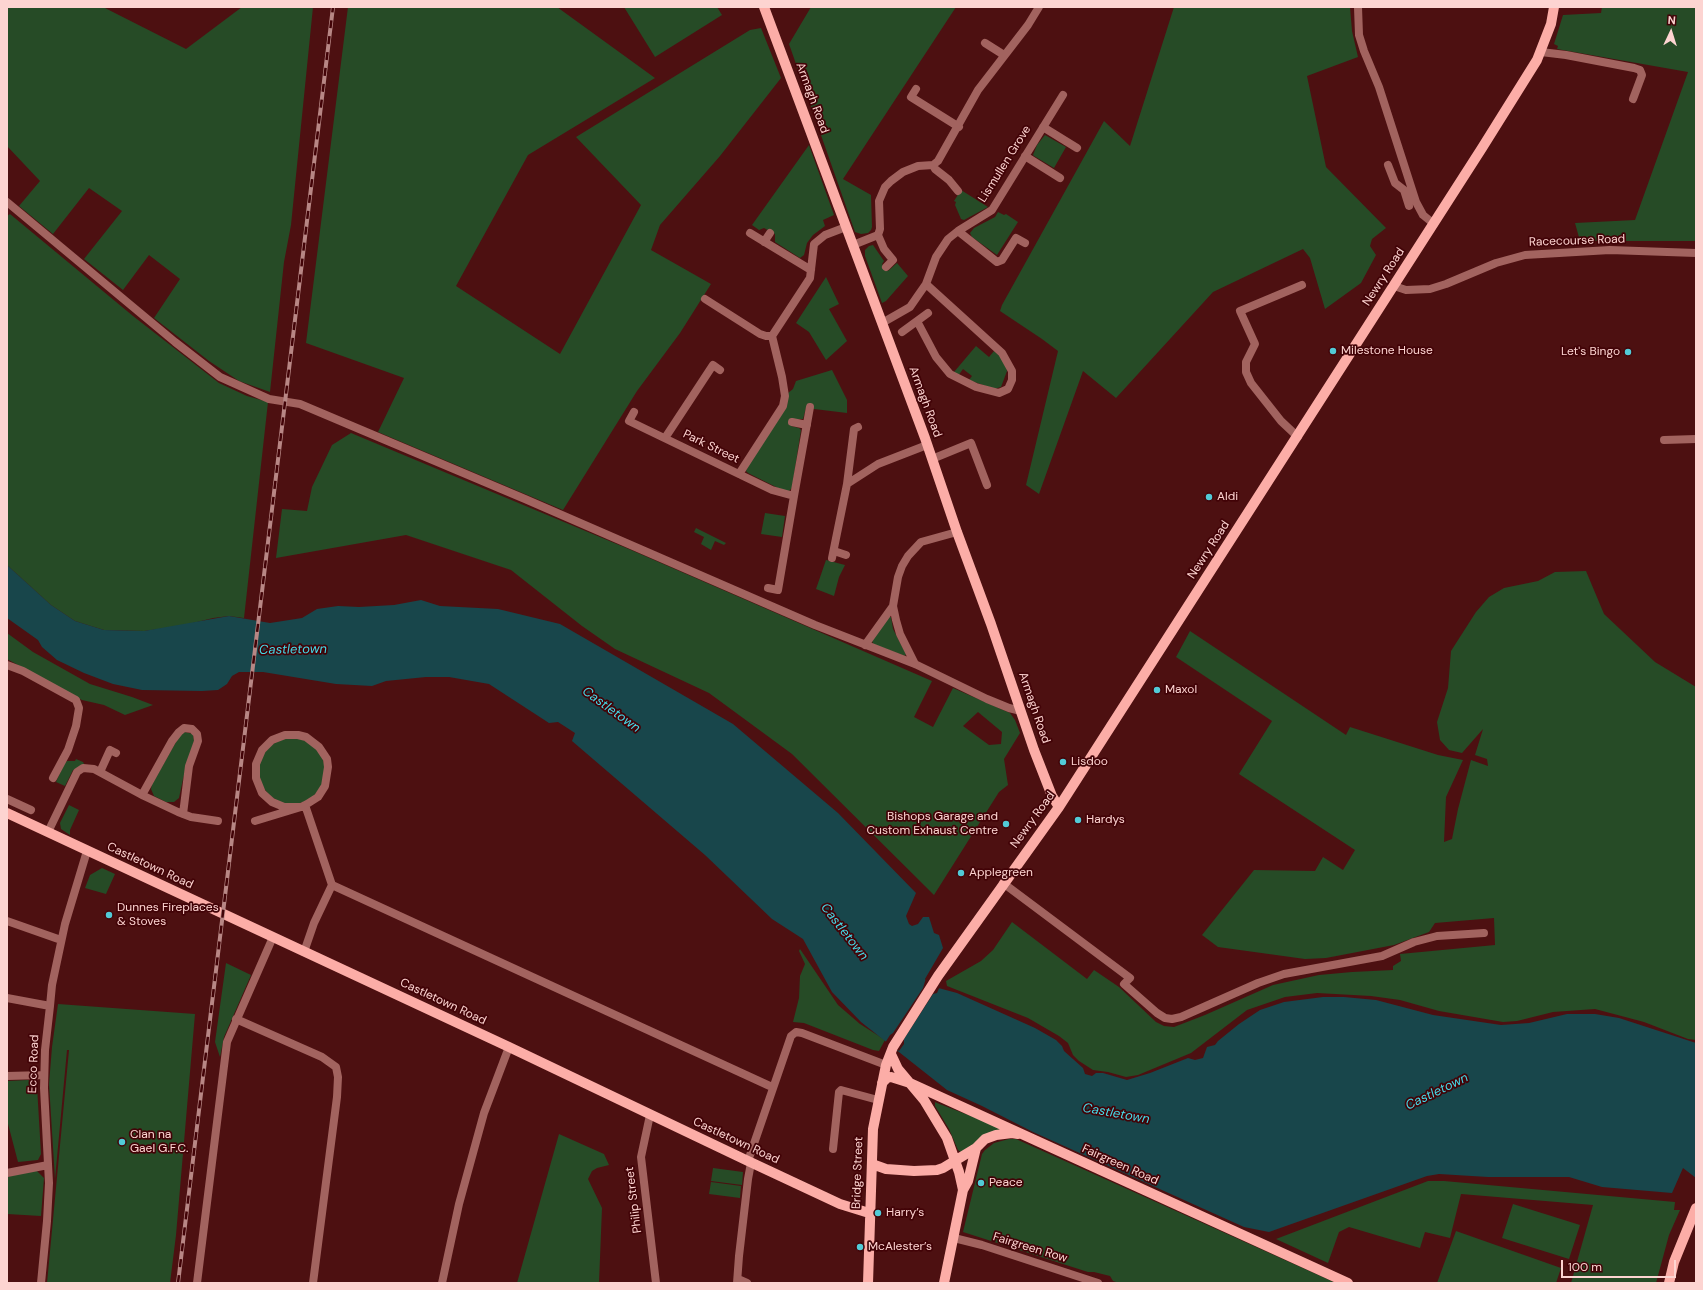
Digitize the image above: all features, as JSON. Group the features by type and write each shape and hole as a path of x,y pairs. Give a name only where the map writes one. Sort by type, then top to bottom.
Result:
{"main road":[{"name":"Armagh Road","path":"764,7 928,446 957,532 1052,796 1059,807"},
{"name":"Newry Road","path":"886,1065 892,1050 938,976 1003,883 1059,807 1532,70 1541,52 1554,7"},
{"name":"Castletown Road","path":"7,813 509,1047 749,1162 840,1204 869,1213"},
{"path":"892,1050 898,1068 924,1100 947,1138 963,1190"},
{"name":"Bridge Street","path":"868,1283 869,1213 873,1129 886,1065"},
{"name":"Fairgreen Road","path":"882,1083 887,1078 891,1077 910,1083 1348,1283"},
{"path":"872,1164 886,1169 929,1171 943,1168 976,1148 985,1140 996,1135 1012,1133 1028,1137"},
{"path":"944,1283 963,1190 968,1181 976,1148"},
{"path":"1669,1283 1674,1262 1696,1208"}],"street":[{"path":"886,267 893,260 884,249 878,235 880,229 879,201 885,187 903,172 918,166 932,165 938,161 978,90 1028,25 1039,7"},
{"path":"1358,7 1359,35 1379,86 1416,202 1423,215 1434,224"},
{"path":"986,43 1004,55"},
{"path":"1541,52 1566,54 1640,70 1642,75 1633,99"},
{"path":"916,89 911,97 959,126"},
{"name":"Lismullen Grove","path":"882,323 910,307 926,284 936,257 948,239 992,210 1063,95"},
{"path":"1043,127 1077,148"},
{"path":"1025,156 1060,178"},
{"path":"932,165 949,180 958,191"},
{"path":"1388,165 1395,182 1404,190 1409,206"},
{"path":"1392,176 1407,172"},
{"path":"7,202 220,377 269,399 300,404 546,508 815,625 914,664 987,699 1021,711"},
{"path":"739,474 783,406 785,396 772,336 810,278 814,244 825,235 846,227"},
{"path":"958,231 997,262 1002,260 1016,238 1025,243"},
{"path":"750,233 811,270"},
{"path":"764,242 770,233"},
{"path":"853,245 878,235"},
{"name":"Racecourse Road","path":"1394,286 1406,290 1430,289 1446,284 1496,263 1531,254 1610,250 1696,253"},
{"path":"917,321 936,357 943,368 950,374 976,387 999,394 1008,388 1012,380 1012,371 1002,353 926,284"},
{"path":"1298,436 1281,421 1251,383 1246,372 1246,362 1255,344 1240,311 1302,285"},
{"path":"705,299 760,334 772,336"},
{"path":"902,332 928,313"},
{"path":"665,438 713,365 720,370"},
{"path":"768,588 778,590 810,407"},
{"name":"Park Street","path":"634,412 629,421 772,490 794,496"},
{"path":"792,422 807,425"},
{"path":"846,555 833,555 847,484 854,429 858,427"},
{"path":"1664,440 1696,439"},
{"path":"932,459 971,442 987,485"},
{"path":"847,484 878,464 928,446"},
{"path":"914,664 900,634 893,606 896,583 902,566 921,542 957,532"},
{"path":"864,644 893,606"},
{"path":"7,665 23,671 76,700 79,708 76,726 68,750 53,778"},
{"path":"142,795 172,740 184,728 192,729 197,734 198,740 189,766 183,814"},
{"path":"255,821 303,806 318,797 326,786 328,767 324,753 314,742 298,735 285,735 272,740 258,756 255,770 257,784 262,793 272,802 284,807 303,806"},
{"path":"100,772 110,750 116,753"},
{"path":"48,832 77,772 83,768 94,769 142,795 183,814 218,821"},
{"path":"7,799 31,810"},
{"path":"303,806 332,885 772,1087"},
{"name":"Ecco Road","path":"41,1283 47,1221 48,1165 44,1075 45,1050 52,985 61,940 87,851"},
{"path":"1003,883 1130,978 1124,984 1157,1013 1165,1018 1172,1019 1180,1017 1258,982 1284,974 1382,956 1414,942 1437,936 1484,933"},
{"path":"304,952 314,923 332,885"},
{"path":"7,921 61,940"},
{"path":"198,1283 225,1053 230,1033 272,937"},
{"path":"7,998 50,1006"},
{"path":"236,1019 322,1057 336,1067 338,1077 337,1097 313,1283"},
{"path":"746,1283 738,1281 740,1241 749,1162 772,1087 791,1036 796,1032 802,1033 886,1065"},
{"path":"442,1283 459,1204 484,1113 509,1047"},
{"path":"7,1076 44,1075"},
{"path":"833,1149 839,1092 841,1090 878,1100"},
{"name":"Philip Street","path":"650,1115 641,1157 656,1283"},
{"path":"7,1173 48,1165"},
{"name":"Fairgreen Row","path":"954,1238 982,1245 1098,1283"}],"green space":[{"path":"7,7 103,7 186,49 242,7 313,7 291,225 284,262 270,392 239,381 209,361 154,318 180,279 149,255 123,290 84,259 122,211 89,188 53,234 19,206 40,181 7,146"},
{"path":"348,7 557,7 655,78 528,155 456,286 560,354 641,205 576,137 750,30 761,28 781,78 720,156 660,225 651,250 711,284 680,333 637,391 563,510 378,432 404,378 306,343"},
{"path":"624,7 717,7 722,15 655,57"},
{"path":"811,7 956,7 843,179 871,195 872,227 868,233 861,234 855,232 789,44"},
{"path":"1174,7 1350,7 1352,31 1358,57 1307,76 1326,167 1386,228 1372,239 1370,246 1376,255 1361,283 1325,309 1310,258 1303,249 1213,292 1116,398 1083,371 1039,494 1026,485 1058,351 1000,311 1104,121 1130,146"},
{"path":"1602,7 1696,7 1696,241 1580,241 1575,223 1635,220 1688,72 1557,49 1558,46 1554,44 1563,15 1601,13"},
{"path":"1045,135 1066,147 1054,168 1033,155 1037,145"},
{"path":"809,145 834,215 823,220 825,226 813,235 807,243 804,255 800,258 775,242 775,234 764,228 759,230 752,225"},
{"path":"961,190 988,207 964,220 961,219 955,205 956,202 954,201"},
{"path":"998,212 1004,215 1006,214 1018,222 997,255 972,237 970,233 974,228 995,217"},
{"path":"10,214 133,316 219,383 247,396 268,402 244,618 229,616 213,618 181,626 144,631 104,630 75,621 51,605 7,565 7,216"},
{"path":"873,245 884,261 882,264 888,271 897,263 908,276 886,301 882,303 865,256 865,250 869,246"},
{"path":"826,277 839,304 829,309 847,341 826,360 809,332 796,323"},
{"path":"976,346 989,357 994,351 1001,357 1006,365 1007,371 1001,387 994,389 969,380 972,376 963,369 958,376 954,372"},
{"path":"832,370 847,400 847,413 806,408 803,419 792,419 791,426 801,430 792,488 789,491 784,491 748,473 746,471 748,466 787,406 788,393 793,389 796,381"},
{"path":"351,433 631,550 932,681 914,717 933,727 953,688 1010,713 1015,720 1020,733 1004,759 1008,785 999,792 934,895 792,754 709,693 615,649 582,626 511,570 406,535 276,558 282,509 307,511 312,487 332,445","holes":["978,712 1002,732 1001,744 989,745 963,726"]},
{"path":"765,513 785,516 782,537 761,534"},
{"path":"696,528 726,543 724,545 715,541 711,550 701,544 704,537 694,532"},
{"path":"826,560 845,565 839,577 834,596 816,589"},
{"path":"1586,571 1604,614 1655,662 1696,687 1696,1040 1688,1039 1644,1022 1595,1009 1553,1012 1517,1021 1503,1022 1439,1011 1400,1000 1371,996 1317,993 1285,997 1247,1010 1191,1053 1138,1075 1126,1077 1093,1070 1073,1055 1068,1043 1028,1018 947,986 946,981 981,961 993,950 1012,922 1087,979 1094,970 1119,987 1156,1022 1164,1026 1174,1027 1273,985 1319,975 1393,970 1393,966 1401,961 1400,954 1495,945 1494,918 1435,923 1429,932 1394,945 1326,958 1305,959 1218,947 1202,935 1254,870 1315,871 1323,857 1343,870 1355,850 1239,774 1272,721 1176,657 1190,631 1346,735 1350,727 1438,755 1463,760 1446,797 1444,842 1452,839 1471,760 1488,766 1487,759 1475,755 1483,729 1462,753 1449,750 1440,740 1437,722 1448,688 1451,651 1476,612 1489,597 1504,588 1538,581 1555,572"},
{"path":"889,617 891,617 893,629 906,654 905,656 873,644 872,640"},
{"path":"7,633 33,652 90,684 153,705 125,715 104,705 82,700 7,659"},
{"path":"185,732 193,734 194,741 179,798 174,802 166,802 154,796 151,789 152,784 180,735"},
{"path":"285,738 299,738 311,743 320,752 325,764 323,784 316,795 299,804 285,804 273,799 264,790 259,778 259,764 264,752 273,743"},
{"path":"76,759 83,762 85,766 73,770 65,786 56,782 64,764 67,761 75,761"},
{"path":"69,805 79,810 70,830 70,835 61,829 60,823"},
{"path":"102,868 115,874 106,894 85,888 90,875"},
{"path":"800,949 838,1005 860,1024 885,1040 879,1051 804,1023 793,1022 799,998 800,976 805,964 799,951"},
{"path":"226,963 251,975 224,1037 220,1057 215,1042"},
{"name":"Clan na Gael G.F.C.","path":"58,1004 195,1014 176,1235 170,1283 47,1283 69,1050 67,1050 55,1179 49,1084"},
{"path":"28,1080 37,1086 41,1154 38,1160 18,1162 7,1120 7,1081"},
{"path":"935,1102 1007,1130 962,1153 958,1150 949,1129 935,1106"},
{"path":"559,1134 604,1154 609,1165 592,1171 588,1179 602,1208 599,1283 517,1283"},
{"path":"1009,1139 1016,1139 1336,1283 1119,1283 1113,1281 1110,1276 1088,1272 963,1232 982,1154 994,1143"},
{"path":"713,1168 743,1172 742,1185 711,1181"},
{"path":"35,1169 44,1178 41,1216 7,1214 7,1177"},
{"path":"1428,1181 1444,1181 1675,1202 1674,1210 1680,1210 1669,1235 1656,1283 1571,1283 1593,1205 1461,1194 1450,1238 1425,1232 1420,1248 1349,1227 1339,1232 1328,1263 1276,1239"},
{"path":"711,1182 741,1186 740,1198 709,1194"},
{"path":"1513,1204 1580,1225 1569,1259 1502,1238"},
{"path":"1456,1231 1561,1268 1556,1283 1437,1283"}],"water":[{"name":"Castletown","path":"7,565 51,605 75,621 104,630 144,631 229,616 270,623 302,618 317,609 338,606 359,607 394,605 421,600 440,606 498,609 560,624 733,724 838,813 916,893 906,916 909,924 912,926 918,924 923,917 929,917 934,933 939,935 943,948 925,979 931,986 957,993 1035,1028 1056,1040 1062,1046 1064,1051 1083,1068 1085,1074 1092,1076 1096,1073 1103,1073 1127,1080 1150,1073 1188,1058 1195,1060 1203,1058 1207,1047 1215,1045 1239,1024 1260,1010 1284,1002 1323,997 1376,1000 1433,1015 1501,1025 1529,1023 1567,1014 1595,1014 1619,1018 1696,1043 1696,1178 1683,1168 1672,1193 1602,1187 1569,1177 1488,1177 1439,1174 1427,1176 1269,1232 1244,1227 1033,1132 947,1090 861,1022 832,992 803,939 772,919 705,855 572,741 575,733 558,722 549,723 489,684 449,677 426,677 386,681 372,686 336,684 263,672 239,672 232,676 227,684 218,690 142,690 113,684 84,673 57,660 42,647 38,640 7,618"}],"pier":[{"path":"931,971 927,979 932,984 940,986 937,993 933,994 904,1039 904,1044 899,1051 885,1043 923,988 926,978"}],"railway":[{"path":"178,1283 333,7"}],"place":[{"name":"Milestone House","path":"1333,351"},
{"name":"Let's Bingo","path":"1628,352"},
{"name":"Aldi","path":"1209,497"},
{"name":"Maxol","path":"1157,690"},
{"name":"Lisdoo","path":"1063,762"},
{"name":"Hardys","path":"1078,820"},
{"name":"Bishops Garage and Custom Exhaust Centre","path":"1006,824"},
{"name":"Applegreen","path":"961,873"},
{"name":"Dunnes Fireplaces & Stoves","path":"109,915"},
{"name":"Clan na Gael G.F.C.","path":"122,1142"},
{"name":"Peace","path":"981,1183"},
{"name":"Harry’s","path":"878,1213"},
{"name":"McAlester’s","path":"860,1247"}]}
